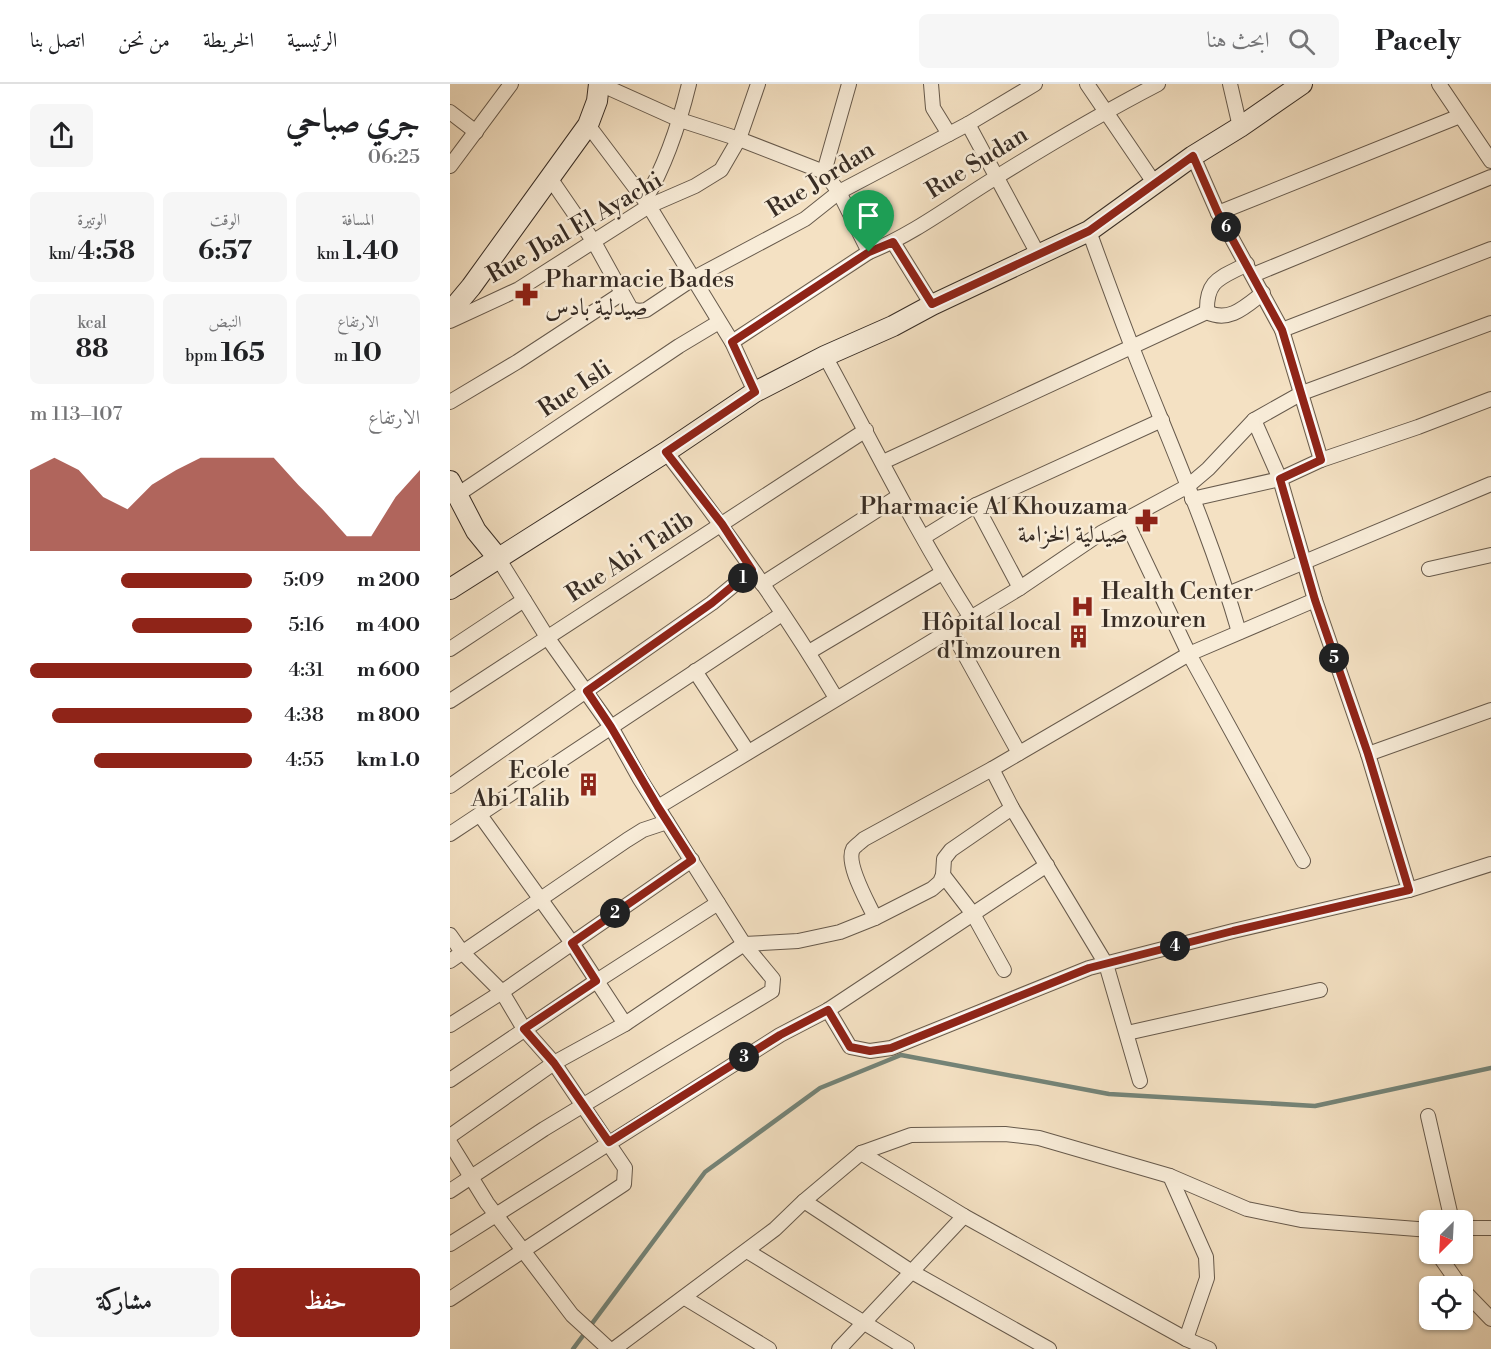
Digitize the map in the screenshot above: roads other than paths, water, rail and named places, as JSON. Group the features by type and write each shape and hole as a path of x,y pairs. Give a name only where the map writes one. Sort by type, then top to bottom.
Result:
{"main road":[{"path":"450,312 588,125 597,102 599,84"},
{"path":"450,589 666,452 755,392 825,356 892,326 932,304 1089,231 1193,156 1302,84"},
{"path":"453,488 476,531 498,558"}],"street":[{"path":"450,166 511,84"},
{"path":"599,84 680,120 739,139 824,172 839,192 869,252"},
{"path":"647,203 680,120 689,84"},
{"name":"Rue Jbal El Ayachi","path":"450,321 519,289 594,242 647,203 695,186 722,170 739,139 758,84"},
{"path":"824,172 849,84"},
{"path":"931,84 933,108 949,134"},
{"name":"Rue Jordan","path":"621,294 631,309 646,310 694,278 805,219 839,192 968,124 1035,84"},
{"path":"1087,84 1155,184"},
{"name":"Rue Sudan","path":"732,342 869,252 893,242 1107,111 1158,84"},
{"path":"1230,84 1240,127"},
{"path":"1445,86 1460,116 1491,161"},
{"path":"450,112 476,132"},
{"path":"1218,213 1460,116"},
{"path":"968,124 1038,254"},
{"path":"588,125 647,203 694,278 732,342 755,392"},
{"path":"1193,156 1218,213 1282,330 1321,460"},
{"path":"1206,312 1206,296 1215,281 1491,177"},
{"path":"450,402 517,362 621,294 594,242 550,178"},
{"path":"1089,231 1190,492 1228,594 1239,632"},
{"path":"893,242 932,304"},
{"path":"1282,330 1491,249"},
{"path":"883,462 1206,312 1217,317 1237,313 1263,293"},
{"name":"Rue Isli","path":"453,488 719,322"},
{"path":"1190,492 1208,469 1254,420 1302,393 1491,323"},
{"path":"825,356 899,496 924,537 942,573 971,618"},
{"path":"658,807 1020,588 1125,519 1190,492 1280,479 1321,460 1491,399"},
{"path":"924,537 976,505 1162,420"},
{"path":"1254,420 1280,479 1303,562 1368,754 1409,890"},
{"name":"Rue Abi Talib","path":"450,701 866,430"},
{"path":"666,452 722,524 809,652 836,698"},
{"path":"1228,594 1491,484"},
{"path":"762,584 899,496"},
{"path":"976,505 1020,588"},
{"path":"1125,519 1189,654 1303,861"},
{"path":"1428,569 1491,555"},
{"path":"450,1191 582,1105 772,991 773,979 744,944 611,727 547,637 498,558"},
{"path":"450,786 712,603 752,570"},
{"path":"809,652 942,573"},
{"path":"450,649 524,600"},
{"path":"875,918 852,868 853,849 864,839 992,769 1189,654 1315,600"},
{"path":"450,834 782,614"},
{"path":"951,630 1019,753"},
{"path":"695,671 748,752"},
{"path":"1368,754 1491,710"},
{"path":"992,769 1012,808 1106,964 1140,1081"},
{"path":"450,1136 554,1063 625,1024 744,944 798,941 840,932 875,918 932,889 940,882 944,859 951,850 1012,808"},
{"path":"480,814 572,943 625,1024"},
{"path":"450,961 627,840 643,831 668,822"},
{"path":"450,1025 502,992 692,860"},
{"path":"828,1010 850,1047 870,1051 891,1048 1089,968 1233,931 1409,890 1491,864"},
{"path":"450,1244 780,1035 828,1010 1047,865"},
{"path":"943,875 973,914 1004,970"},
{"path":"450,1080 596,981 718,903"},
{"path":"450,935 462,952 502,992 524,1029 554,1063 625,1168 624,1184 450,1299"},
{"path":"1126,1033 1320,990"},
{"path":"1428,1116 1449,1210"},
{"path":"614,1349 775,1229 861,1153 911,1135 1005,1134 1039,1138 1170,1176 1247,1209 1301,1220 1419,1233"},
{"path":"450,1143 496,1215 572,1315 609,1349"},
{"path":"861,1153 964,1216 1186,1339 1209,1349"},
{"path":"1170,1176 1206,1257 1207,1278 1186,1339"},
{"path":"804,1201 912,1272 1048,1349"},
{"path":"839,1349 964,1216"},
{"path":"1473,1228 1491,1228"},
{"path":"747,1251 907,1349"},
{"path":"685,1298 770,1349"},
{"path":"1473,1300 1491,1319"}],"waterway":[{"path":"573,1349 705,1172 820,1088 901,1055 1109,1094 1315,1106 1491,1068"}],"place":[{"name":"Pharmacie Bades صيدلية بادس","path":"527,294"},
{"name":"Pharmacie Al Khouzama صيدلية الخزامة","path":"1146,521"},
{"name":"Health Center Imzouren","path":"1083,606"},
{"name":"Hôpital local d'Imzouren","path":"1079,637"},
{"name":"Ecole Abi Talib","path":"588,785"}]}
